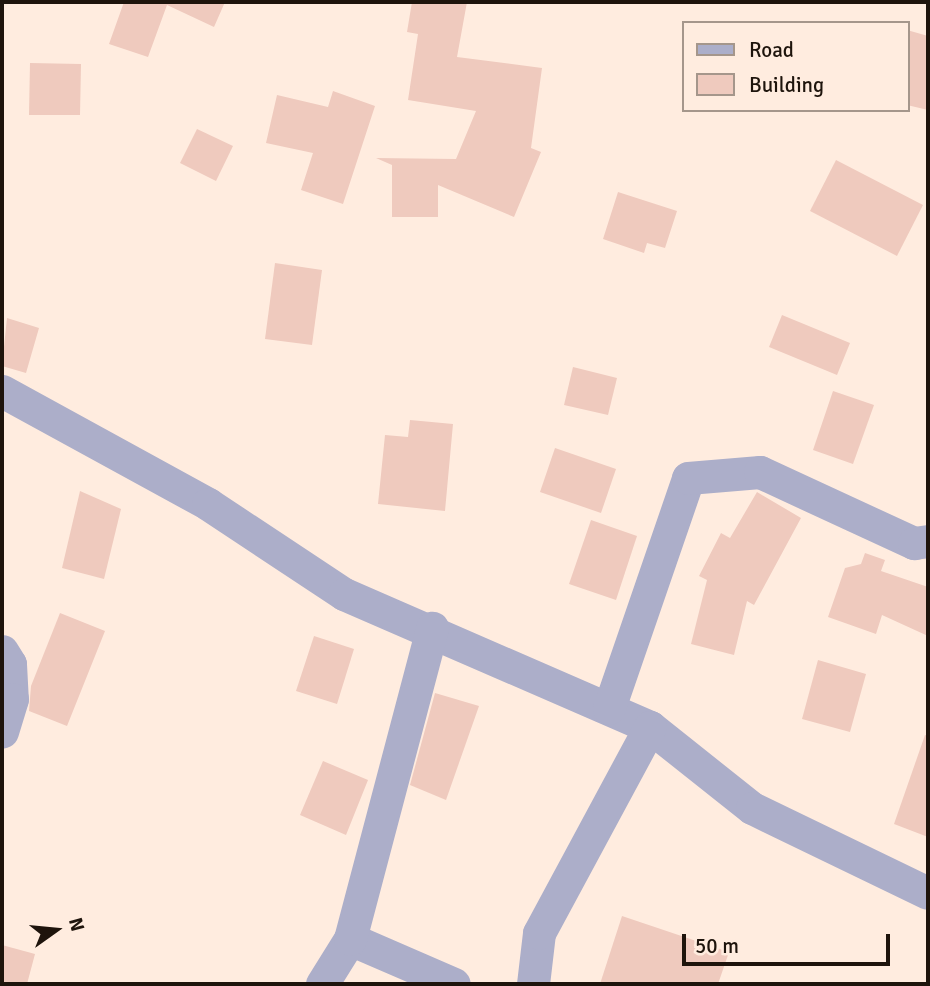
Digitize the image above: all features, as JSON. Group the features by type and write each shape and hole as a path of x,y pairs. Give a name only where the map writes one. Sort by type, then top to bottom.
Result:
{"street":[{"path":"2,391 208,505 344,594 432,628 650,727 752,808 928,893"},
{"path":"609,708 688,478 760,471 914,543 928,541"},
{"path":"321,984 350,939 432,628"},
{"path":"2,651 10,664 12,699 2,732"},
{"path":"533,984 539,933 650,727"},
{"path":"350,939 454,984"}],"building":[{"path":"124,2 225,2 214,27 167,5 148,57 109,44"},
{"path":"412,2 467,2 457,57 542,68 531,148 541,152 514,217 438,185 438,217 392,217 392,165 376,158 456,159 476,111 408,100 418,34 407,32"},
{"path":"909,31 928,36 928,110 909,105"},
{"path":"30,63 81,64 80,115 29,115"},
{"path":"333,91 375,106 343,204 301,190 313,153 266,143 277,95 328,107"},
{"path":"197,129 233,146 216,181 180,163"},
{"path":"836,160 923,205 897,256 810,211"},
{"path":"618,192 677,211 665,248 647,243 644,253 603,239"},
{"path":"275,263 322,270 312,345 265,339"},
{"path":"782,315 850,343 837,375 769,347"},
{"path":"7,318 39,328 26,373 2,366"},
{"path":"573,367 617,378 608,415 564,405"},
{"path":"833,391 874,405 853,464 813,450"},
{"path":"410,420 453,424 445,511 378,504 385,435 408,437"},
{"path":"555,448 616,469 601,513 540,492"},
{"path":"80,491 121,509 104,579 62,568"},
{"path":"757,492 801,518 754,605 747,601 734,655 691,644 707,580 699,576 721,533 730,538"},
{"path":"591,520 637,536 616,600 569,584"},
{"path":"865,553 885,560 881,571 928,587 928,636 882,615 876,634 828,617 845,568 861,564"},
{"path":"60,613 105,631 67,726 29,711 31,686"},
{"path":"314,636 354,649 337,704 296,691"},
{"path":"818,660 866,674 850,732 802,719"},
{"path":"435,693 479,706 446,800 410,785"},
{"path":"925,735 928,736 928,837 894,824"},
{"path":"323,761 368,780 346,835 300,815"},
{"path":"622,916 729,952 718,984 600,984"},
{"path":"2,945 35,954 27,984 2,984"}]}
